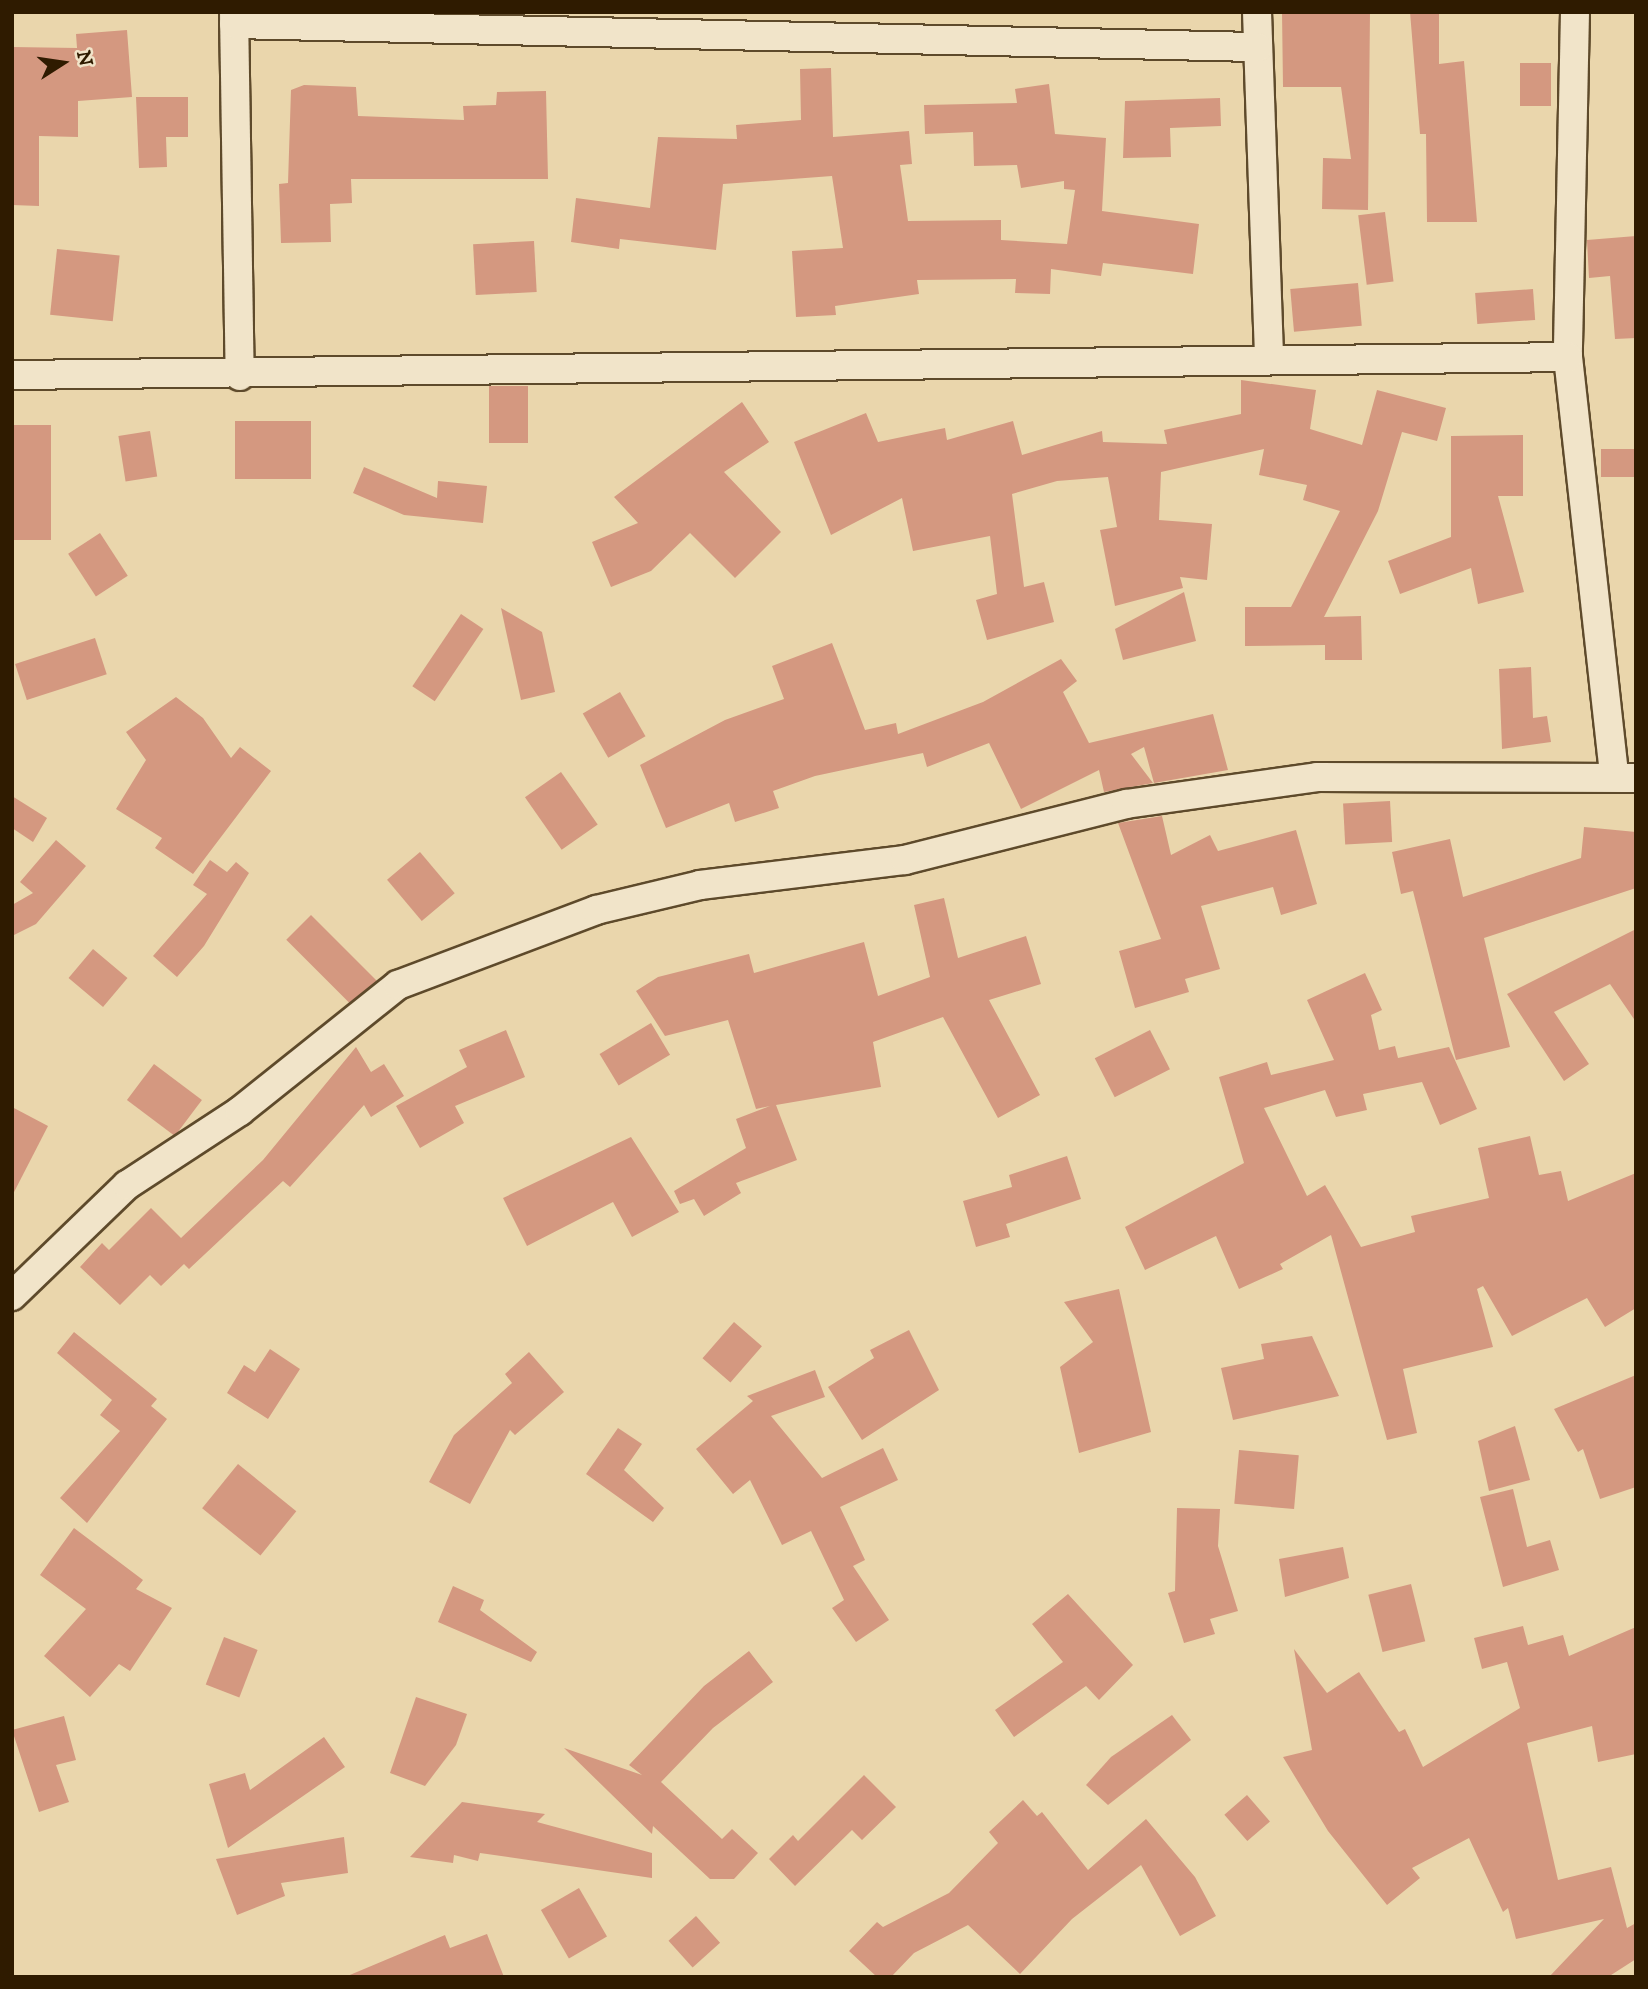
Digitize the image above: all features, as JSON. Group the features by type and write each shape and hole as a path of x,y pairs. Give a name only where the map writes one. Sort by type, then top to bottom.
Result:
{"street":[{"path":"1257,12 1269,357"},
{"path":"12,1296 127,1185 240,1111 398,985 596,910 700,885 905,860 1126,804 1317,777 1625,776 1568,357 1575,12"},
{"path":"240,376 234,18 1258,47"},
{"path":"12,375 240,376 1269,357 1568,357"}],"building":[{"path":"1282,12 1370,12 1368,210 1322,209 1323,158 1351,159 1341,87 1283,87"},
{"path":"1410,12 1439,12 1439,64 1464,61 1477,222 1427,222 1426,134 1420,134"},
{"path":"127,30 132,97 78,101 78,137 39,136 39,206 12,205 12,47 77,48 76,34"},
{"path":"1520,63 1551,63 1551,106 1520,106"},
{"path":"831,68 833,137 909,131 912,164 900,165 908,221 1001,220 1001,240 1067,244 1075,190 1064,189 1064,181 1021,188 1017,165 974,166 973,132 925,134 924,105 1017,103 1015,89 1049,84 1055,134 1106,138 1102,211 1199,224 1193,274 1103,263 1101,276 1051,269 1050,294 1015,293 1016,279 917,280 919,294 835,306 836,315 796,317 792,251 843,248 832,176 723,184 716,250 620,239 619,249 571,242 576,198 650,208 658,137 737,139 736,125 801,120 800,69"},
{"path":"304,85 356,87 358,116 464,120 463,106 496,105 497,92 546,91 548,179 351,179 352,203 330,204 331,242 281,243 279,184 288,183 291,90"},
{"path":"136,97 188,97 188,137 166,137 167,167 139,168"},
{"path":"1220,98 1221,126 1170,128 1171,157 1123,158 1125,101"},
{"path":"1385,212 1394,281 1367,285 1358,215"},
{"path":"1636,236 1636,338 1615,339 1610,276 1589,278 1587,240"},
{"path":"534,241 537,292 476,295 473,244"},
{"path":"57,249 120,256 113,321 50,315"},
{"path":"1358,283 1362,326 1294,332 1290,289"},
{"path":"1533,289 1535,320 1477,324 1475,293"},
{"path":"1241,380 1316,390 1310,429 1362,445 1377,390 1446,408 1437,441 1402,432 1378,511 1324,617 1361,616 1362,660 1325,660 1325,645 1245,646 1245,607 1291,607 1340,511 1303,500 1307,485 1259,475 1264,449 1161,472 1159,520 1212,524 1207,580 1180,577 1183,588 1115,606 1100,530 1117,527 1108,477 1057,481 1012,494 1024,587 1044,582 1054,622 987,640 976,600 997,594 990,536 913,551 902,498 831,535 794,442 866,413 878,442 945,428 947,440 1013,421 1022,455 1102,431 1103,442 1167,444 1164,430 1241,414"},
{"path":"489,386 528,386 528,443 489,443"},
{"path":"742,402 769,442 724,472 781,532 735,578 690,533 651,571 611,587 592,542 638,523 614,497"},
{"path":"235,421 311,421 311,479 235,479"},
{"path":"12,425 51,425 51,540 12,540"},
{"path":"150,431 157,476 126,481 118,436"},
{"path":"1523,435 1523,496 1498,496 1524,592 1478,604 1471,568 1400,594 1388,561 1451,537 1451,436"},
{"path":"1601,449 1636,449 1636,477 1601,477"},
{"path":"364,467 437,498 438,481 487,486 483,523 404,515 353,493"},
{"path":"100,533 128,576 96,596 68,554"},
{"path":"1184,592 1196,641 1123,660 1115,629"},
{"path":"501,608 542,632 555,692 521,700"},
{"path":"461,614 483,629 435,701 412,686"},
{"path":"95,638 107,674 27,700 15,664"},
{"path":"832,643 865,730 896,723 898,734 983,702 1061,659 1077,681 1063,692 1089,743 1213,714 1228,770 1154,783 1144,747 1131,754 1153,783 1104,792 1099,770 1021,809 989,743 927,767 923,753 815,776 773,791 779,808 735,822 729,803 666,828 640,765 725,720 784,699 772,666"},
{"path":"1531,667 1533,718 1547,716 1551,742 1502,749 1499,669"},
{"path":"620,692 646,736 608,758 583,714"},
{"path":"176,697 203,718 231,758 240,747 271,771 193,874 155,848 162,838 116,809 146,760 126,732"},
{"path":"561,772 598,824 562,850 525,797"},
{"path":"12,796 47,818 33,842 12,828"},
{"path":"1390,801 1392,842 1345,844 1343,803"},
{"path":"1162,816 1171,855 1210,835 1218,851 1296,830 1317,904 1281,915 1273,887 1201,906 1220,969 1185,979 1189,992 1135,1008 1119,951 1161,939 1118,823"},
{"path":"1584,827 1636,832 1636,888 1484,938 1510,1047 1456,1060 1413,891 1401,894 1392,852 1450,839 1463,897 1581,858"},
{"path":"56,840 86,866 36,924 12,936 12,905 33,893 20,882"},
{"path":"420,852 455,893 422,921 387,880"},
{"path":"210,860 227,872 236,862 249,873 204,946 177,977 153,956 207,894 193,885"},
{"path":"944,898 958,958 1026,936 1041,984 989,1000 1040,1095 998,1118 943,1017 873,1042 881,1087 776,1105 797,1160 736,1183 741,1193 704,1216 694,1199 680,1204 674,1191 746,1148 736,1119 770,1106 756,1109 728,1020 665,1036 636,991 658,977 749,954 754,973 864,942 878,996 930,977 914,905"},
{"path":"311,915 377,981 352,1006 286,940"},
{"path":"1636,929 1636,1022 1610,984 1554,1012 1589,1064 1564,1081 1507,994"},
{"path":"93,949 127,978 103,1007 69,978"},
{"path":"1365,973 1382,1010 1371,1015 1379,1050 1395,1046 1398,1058 1449,1047 1477,1109 1440,1125 1422,1082 1363,1094 1367,1110 1336,1117 1325,1090 1264,1108 1307,1196 1325,1185 1361,1247 1415,1232 1411,1216 1489,1198 1478,1148 1530,1136 1539,1175 1561,1171 1568,1201 1636,1173 1636,1308 1605,1327 1587,1298 1512,1336 1483,1286 1477,1289 1493,1347 1403,1369 1417,1433 1387,1440 1331,1235 1280,1264 1283,1269 1239,1289 1216,1236 1145,1270 1125,1227 1244,1163 1219,1077 1267,1062 1271,1075 1334,1060 1307,1000"},
{"path":"651,1023 670,1055 619,1086 600,1054"},
{"path":"506,1030 525,1077 455,1106 464,1123 420,1148 396,1106 467,1067 459,1050"},
{"path":"1150,1030 1170,1069 1115,1097 1095,1058"},
{"path":"356,1047 371,1072 384,1064 404,1096 371,1117 364,1105 290,1187 283,1181 189,1269 184,1264 161,1286 150,1275 120,1305 80,1267 102,1243 109,1250 151,1208 181,1238 263,1160"},
{"path":"154,1064 202,1100 175,1136 127,1100"},
{"path":"12,1107 48,1126 12,1196"},
{"path":"631,1137 679,1212 632,1237 613,1202 527,1246 503,1198"},
{"path":"1067,1156 1081,1199 1006,1224 1010,1237 976,1247 963,1201 1012,1187 1009,1175"},
{"path":"1119,1289 1151,1432 1079,1453 1060,1367 1093,1342 1064,1302"},
{"path":"734,1322 762,1346 730,1383 703,1358"},
{"path":"909,1330 939,1390 862,1440 828,1387 874,1358 870,1350"},
{"path":"74,1332 157,1399 151,1406 167,1419 87,1523 60,1498 120,1431 100,1415 112,1400 57,1353"},
{"path":"1312,1336 1339,1396 1233,1420 1221,1368 1264,1359 1261,1344"},
{"path":"270,1349 300,1369 268,1419 227,1393 244,1365 255,1372"},
{"path":"529,1352 564,1392 515,1435 510,1430 470,1504 429,1482 454,1435 512,1383 505,1374"},
{"path":"815,1370 825,1397 771,1416 822,1478 883,1448 898,1480 840,1507 865,1560 853,1566 889,1620 856,1642 832,1608 844,1600 811,1531 782,1545 750,1480 733,1494 696,1449 753,1401 747,1396"},
{"path":"1636,1375 1636,1487 1600,1499 1583,1449 1578,1452 1554,1409"},
{"path":"1515,1426 1530,1480 1489,1491 1478,1441"},
{"path":"618,1428 642,1444 624,1470 664,1508 653,1522 586,1474"},
{"path":"1239,1450 1299,1455 1294,1509 1234,1504"},
{"path":"238,1464 296,1511 260,1555 202,1508"},
{"path":"1513,1489 1527,1547 1550,1540 1559,1570 1503,1587 1480,1497"},
{"path":"1177,1508 1220,1509 1218,1546 1238,1611 1210,1619 1215,1634 1184,1643 1168,1593 1175,1591"},
{"path":"74,1528 143,1580 136,1589 172,1608 130,1671 119,1664 90,1697 44,1656 86,1609 40,1575"},
{"path":"1343,1547 1349,1578 1285,1597 1279,1559"},
{"path":"1411,1584 1425,1641 1383,1652 1368,1595"},
{"path":"453,1586 484,1600 480,1610 537,1652 531,1662 438,1622"},
{"path":"1068,1594 1133,1665 1099,1700 1086,1686 1014,1737 995,1710 1063,1662 1032,1624"},
{"path":"1523,1626 1528,1645 1563,1635 1569,1656 1636,1627 1636,1754 1598,1762 1592,1726 1527,1743 1558,1880 1611,1867 1627,1928 1636,1923 1636,1959 1608,1977 1549,1977 1604,1919 1516,1939 1508,1908 1503,1912 1469,1838 1412,1868 1420,1878 1387,1905 1328,1831 1283,1757 1312,1750 1294,1649 1327,1693 1359,1672 1399,1732 1405,1729 1423,1767 1520,1708 1507,1662 1482,1669 1474,1638"},
{"path":"224,1637 258,1650 239,1698 206,1685"},
{"path":"749,1651 773,1682 713,1728 661,1782 722,1839 732,1829 758,1853 734,1879 710,1879 653,1826 652,1834 564,1748 642,1775 629,1765 704,1686"},
{"path":"416,1697 467,1714 456,1745 425,1786 390,1773"},
{"path":"1172,1715 1191,1740 1108,1805 1086,1785 1111,1757"},
{"path":"64,1716 76,1760 56,1765 69,1802 39,1812 12,1730"},
{"path":"324,1737 345,1767 228,1848 209,1784 245,1773 250,1790"},
{"path":"864,1775 896,1807 862,1840 852,1830 795,1886 769,1859 793,1835 798,1841"},
{"path":"1247,1795 1270,1821 1247,1841 1224,1815"},
{"path":"1023,1800 1037,1816 1042,1812 1088,1870 1146,1819 1195,1877 1216,1916 1180,1936 1141,1865 1072,1919 1020,1974 968,1925 914,1953 891,1977 877,1977 849,1951 877,1922 883,1927 949,1893 998,1843 989,1832"},
{"path":"462,1802 545,1814 537,1822 652,1853 652,1878 480,1853 478,1861 454,1855 453,1863 410,1857"},
{"path":"344,1837 348,1873 281,1883 285,1896 237,1915 216,1859"},
{"path":"579,1888 607,1936 569,1958 541,1910"},
{"path":"696,1916 720,1943 693,1968 669,1941"},
{"path":"487,1934 504,1977 345,1977 445,1935 450,1948"}]}
